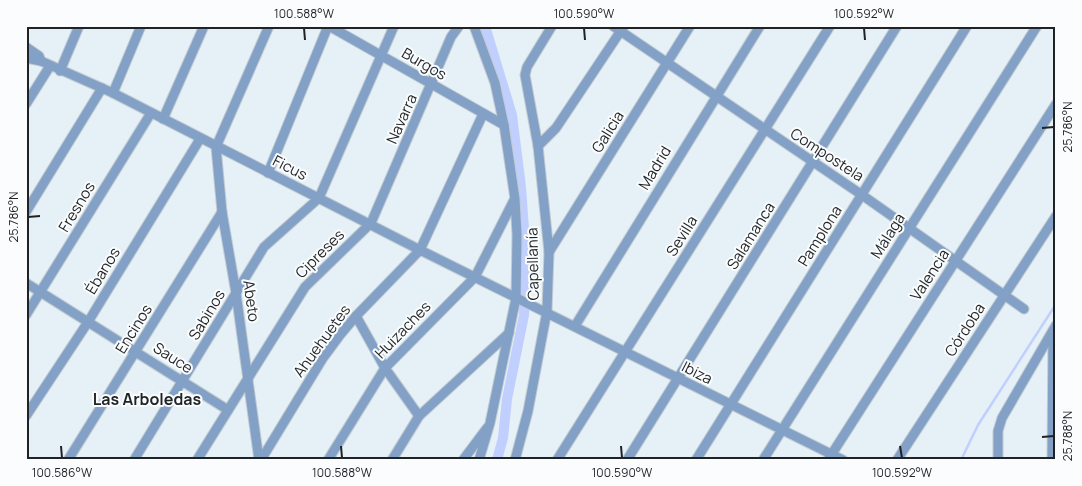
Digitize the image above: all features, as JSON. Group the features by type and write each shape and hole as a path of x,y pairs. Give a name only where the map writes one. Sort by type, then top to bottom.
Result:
{"street":[{"path":"60,71 79,26"},
{"path":"113,93 142,26"},
{"path":"163,119 204,26"},
{"path":"216,147 268,26"},
{"path":"268,173 329,26"},
{"name":"Burgos","path":"329,26 504,125"},
{"path":"319,198 394,26"},
{"name":"Navarra","path":"371,223 452,36 459,26"},
{"path":"474,26 495,83 504,125"},
{"name":"Capellanía","path":"515,460 528,411 543,310 549,252 538,146 526,82 527,67 552,26"},
{"name":"Galicia","path":"549,252 690,26"},
{"name":"Madrid","path":"575,326 714,97 760,26"},
{"name":"Sevilla","path":"557,460 830,26"},
{"name":"Salamanca","path":"627,460 898,26"},
{"name":"Pamplona","path":"696,460 967,26"},
{"name":"Málaga","path":"763,460 1037,26"},
{"path":"538,146 556,128 619,28"},
{"name":"Compostela","path":"619,28 714,97 862,195 1024,309"},
{"path":"26,47 46,64 26,104"},
{"name":"Ficus","path":"26,58 46,64 113,93 200,139 543,310"},
{"path":"26,212 102,88"},
{"name":"Valencia","path":"830,457 1056,104"},
{"name":"Fresnos","path":"26,315 151,114"},
{"name":"Ahuehuetes","path":"260,460 323,358 356,316 420,250 483,114"},
{"path":"1047,117 1056,123"},
{"name":"Capellanía","path":"479,460 490,423 518,299 515,199 504,125"},
{"name":"Ébanos","path":"26,416 88,322 200,139"},
{"name":"Abeto","path":"216,147 222,212 236,293 260,460"},
{"name":"Sabinos","path":"134,460 264,247 319,198"},
{"name":"Huizaches","path":"328,460 385,368 475,277 515,199"},
{"name":"Encinos","path":"68,460 222,212"},
{"name":"Córdoba","path":"897,460 1056,216"},
{"name":"Cipreses","path":"198,460 305,287 371,223"},
{"name":"Sauce","path":"26,283 137,351 228,410"},
{"name":"Ibiza","path":"543,310 782,430 830,457 843,460"},
{"path":"356,316 385,368 419,416"},
{"path":"998,460 998,430 1002,418 1054,328"},
{"path":"1052,460 1054,328"},
{"path":"392,460 419,416 510,333"},
{"name":"Capellanía","path":"463,460 490,423"}],"waterway":[{"path":"485,26 512,115 521,187 526,257 524,315 507,399 503,438 497,460"},
{"path":"961,460 978,425 1056,304"}],"district":[{"name":"Las Arboledas","path":"147,399"}]}
